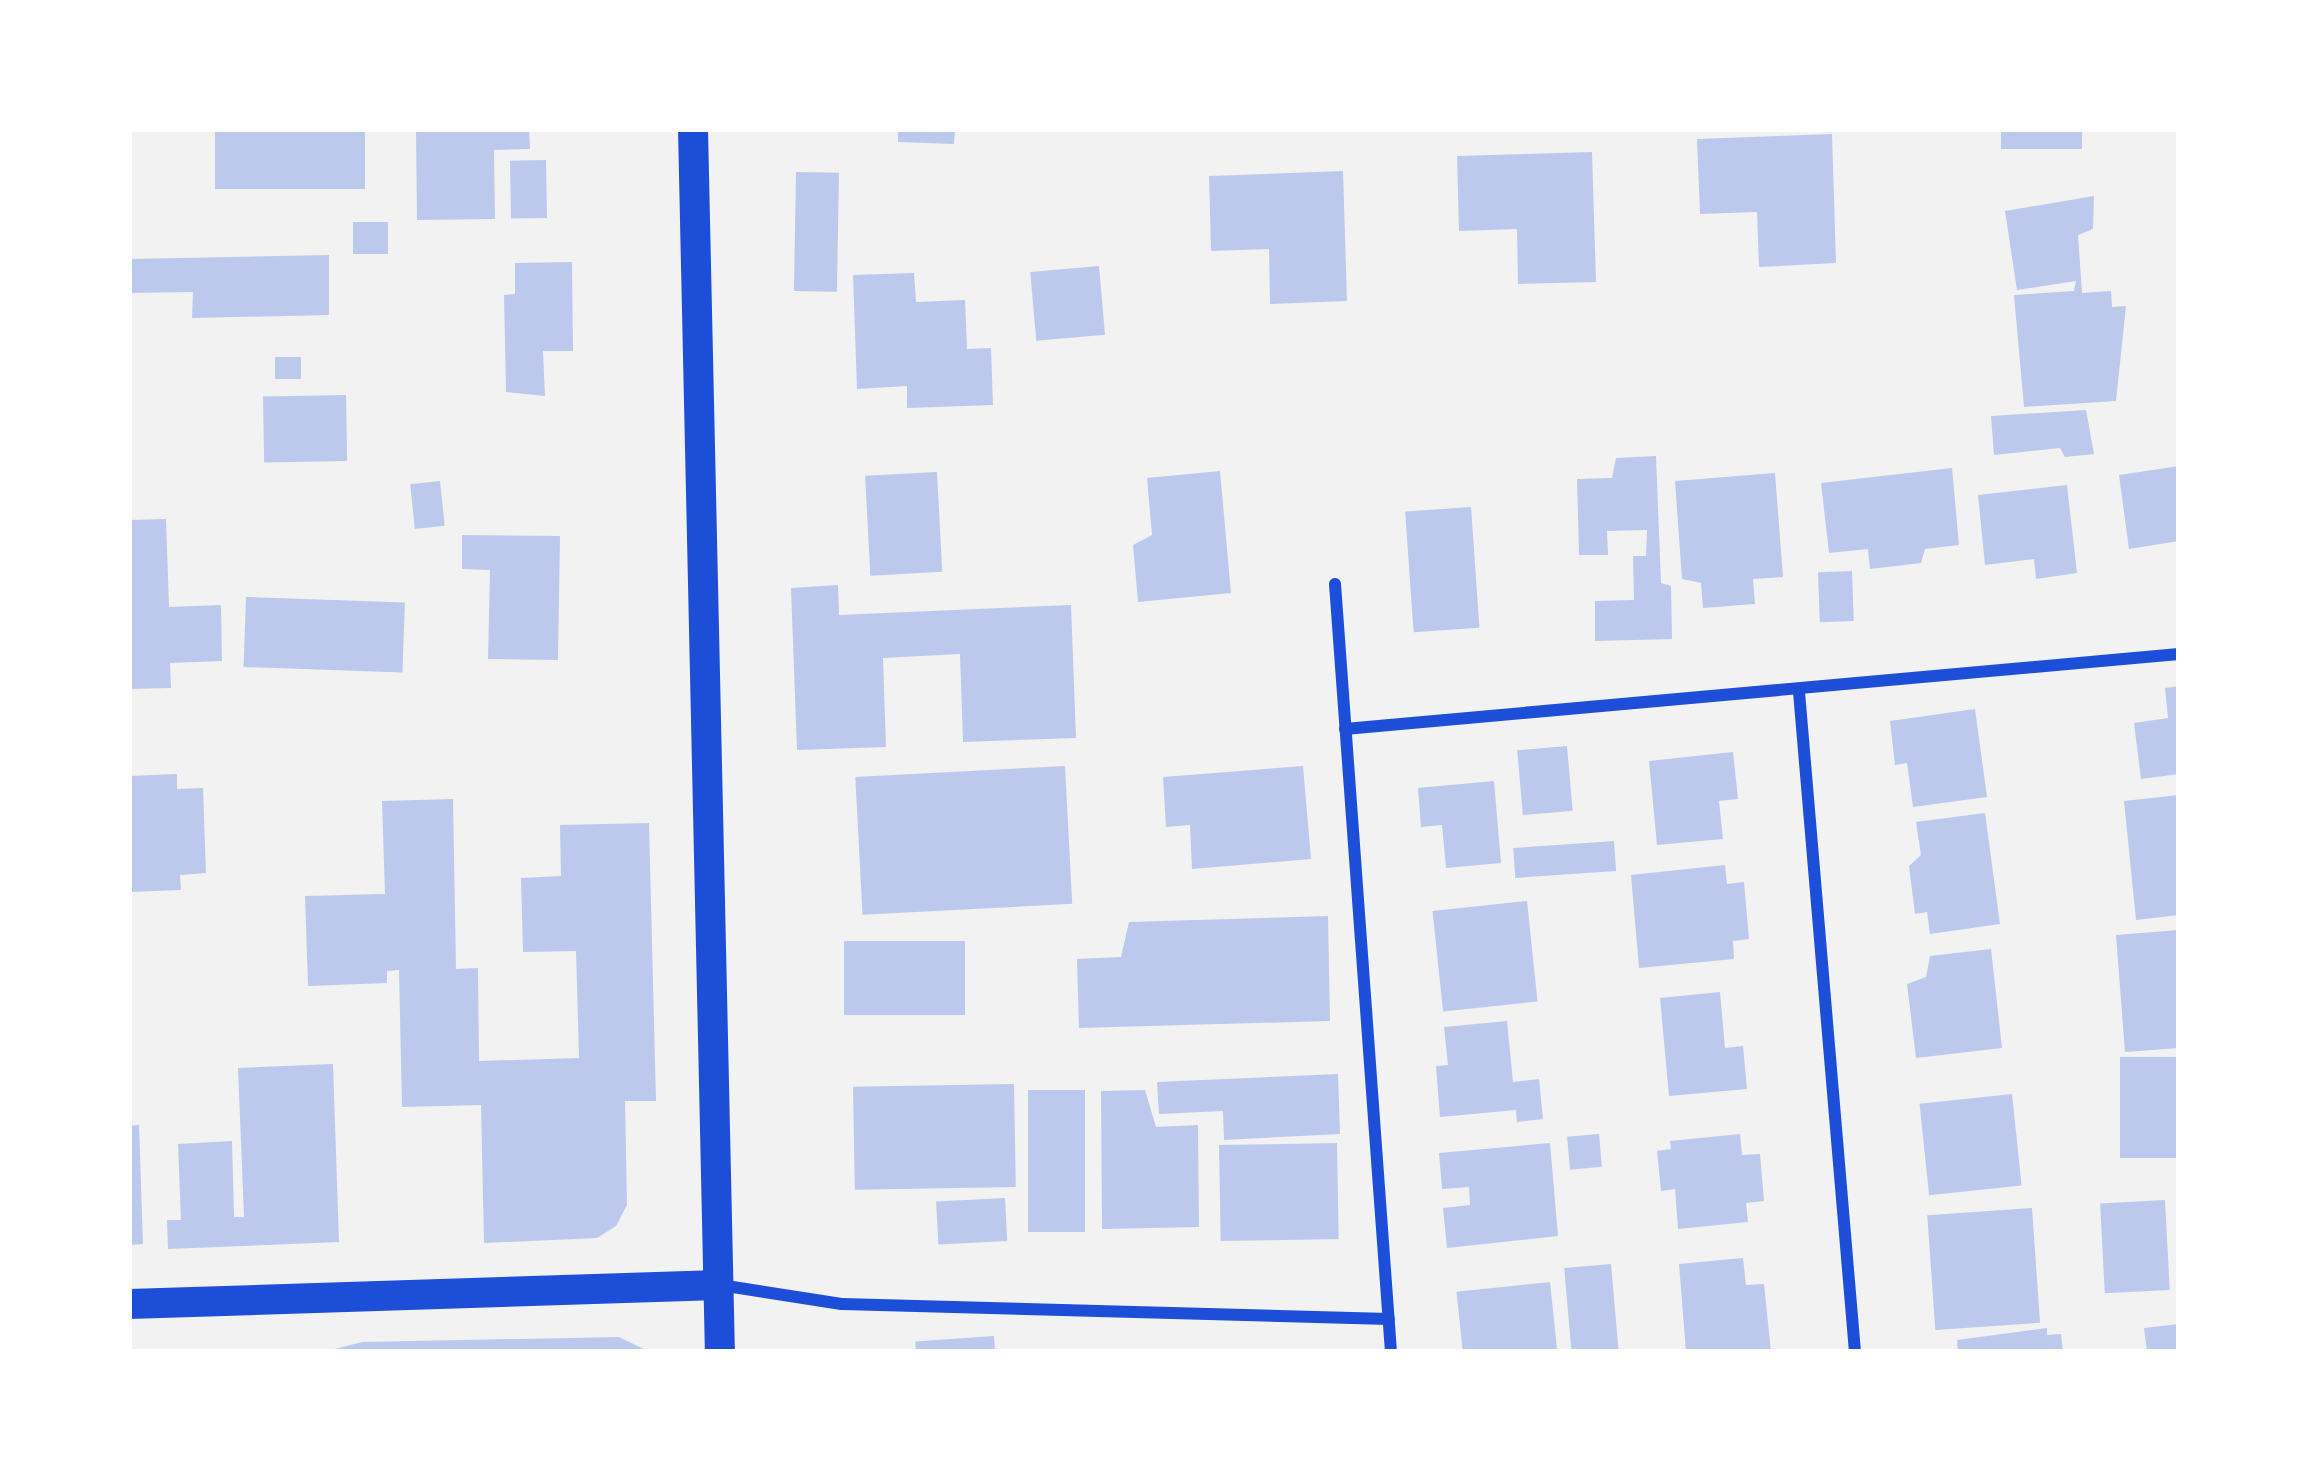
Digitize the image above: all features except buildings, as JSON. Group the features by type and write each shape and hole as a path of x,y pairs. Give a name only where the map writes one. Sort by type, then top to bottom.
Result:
{"main road":[{"path":"693,129 720,1352"},
{"path":"129,1304 719,1285"}],"street":[{"path":"1335,584 1391,1352"},
{"path":"1345,729 1799,692 2179,654"},
{"path":"1799,692 1855,1352"},
{"path":"719,1285 842,1304 1389,1319"}]}
